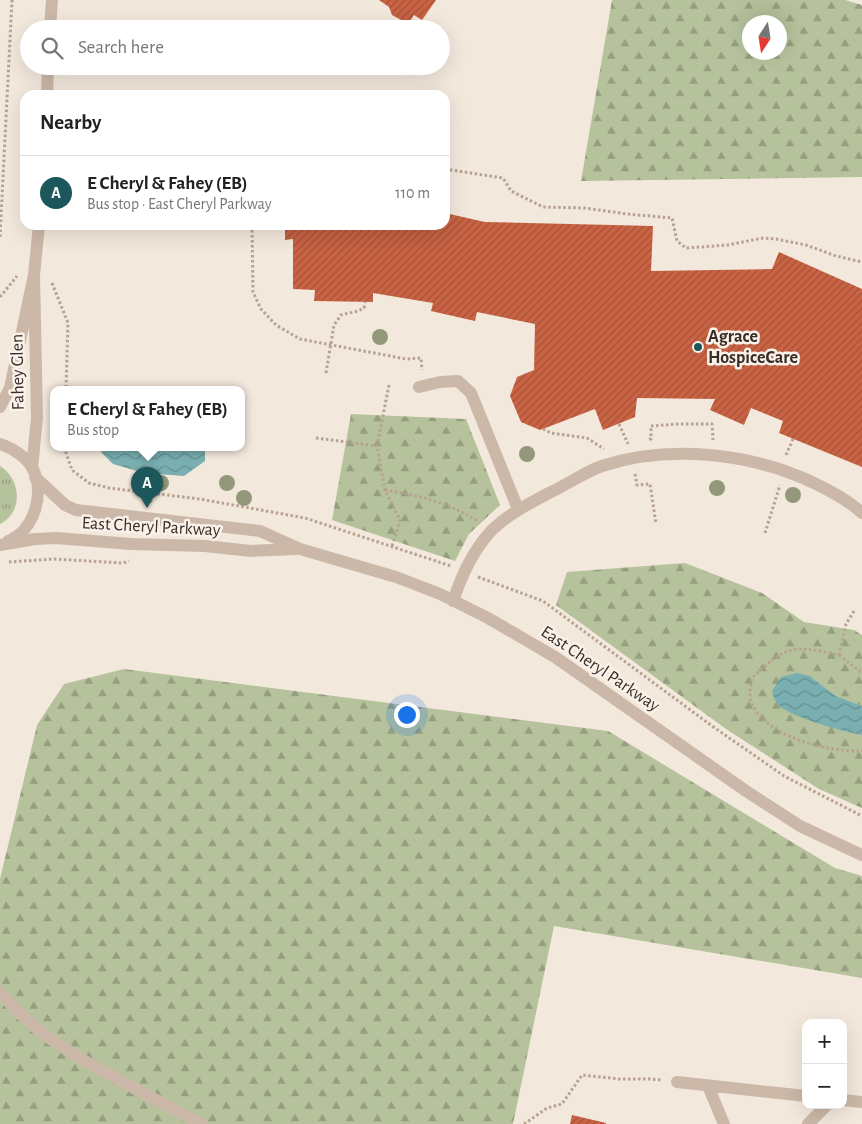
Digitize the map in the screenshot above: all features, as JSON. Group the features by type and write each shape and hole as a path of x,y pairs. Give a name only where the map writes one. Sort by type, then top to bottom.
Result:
{"street":[{"path":"51,20 52,0"},
{"path":"47,90 48,75"},
{"name":"Fahey Glen","path":"0,407 10,388 34,276 39,230"},
{"name":"Fahey Glen","path":"0,545 13,539 26,527 35,512 38,494 34,472 37,418 34,276"},
{"path":"422,387 440,382 458,381 471,394 518,509"},
{"name":"East Cheryl Parkway","path":"0,444 8,446 20,454 65,505 76,510 260,531 300,549 396,577 453,601 488,618 555,657 746,791 800,826 862,855"},
{"path":"453,601 463,571 477,549 492,530 518,509 602,467 633,460 664,454 697,454 739,459 776,468 800,477 853,504 862,513"},
{"name":"East Cheryl Parkway","path":"0,545 35,539 56,538 113,543 205,546 251,551 300,549"},
{"path":"0,992 40,1032 78,1058 201,1124"},
{"path":"677,1082 802,1096"},
{"path":"708,1086 724,1124"},
{"path":"847,1100 862,1102"},
{"path":"808,1124 823,1109"}],"path":[{"path":"0,237 12,0"},
{"path":"450,170 503,178 511,191 543,207 585,208 672,218 677,240 686,248 728,245 763,238 776,239 806,245 836,256 862,262"},
{"path":"252,230 253,292 261,310 276,325 300,338 406,359 421,358 422,387"},
{"path":"0,297 20,271"},
{"path":"52,283 68,322 66,386"},
{"path":"326,373 334,325 341,315 364,308 365,302"},
{"path":"389,385 377,446 385,490 400,520 392,546"},
{"path":"316,438 377,446"},
{"path":"633,460 637,485 650,484 656,524"},
{"path":"765,533 780,484"},
{"path":"385,490 420,496 464,512 492,530"},
{"path":"0,562 54,559 123,563"},
{"path":"475,576 543,601 712,726 784,776 862,816"},
{"path":"839,655 846,624 854,611"},
{"path":"862,673 839,655 809,649 788,650 768,662 751,679 750,698 761,716 784,734 813,746 846,751 862,751"},
{"path":"524,1124 547,1108 562,1104 582,1075 677,1082"}],"green space":[{"path":"612,0 845,0 862,5 862,177 581,181"},
{"path":"351,414 466,419 500,505 469,534 455,561 332,520"},
{"path":"0,466 12,479 17,495 13,512 8,519 0,524"},
{"path":"685,563 762,593 804,622 854,630 862,635 862,706 836,696 810,676 845,731 862,735 862,808 819,789 726,729 556,605 567,572"},
{"path":"124,669 608,731 835,868 862,876 862,978 554,926 513,1124 0,1124 0,879 37,725 64,684"}],"water":[{"path":"205,451 205,461 184,476 144,473 113,464 101,452"},
{"path":"797,673 810,676 836,696 862,706 862,735 816,723 790,713 781,707 775,701 772,691 781,677"}],"building":[{"path":"379,0 436,0 422,20 414,15 411,20 401,20 392,15 389,7"},
{"name":"Agrace HospiceCare","path":"450,214 485,222 653,226 651,271 772,269 779,252 862,289 862,467 779,433 783,421 751,408 744,425 710,410 715,399 637,398 635,417 603,430 595,409 540,430 521,422 510,396 517,377 534,370 535,324 477,312 475,321 431,311 433,303 373,293 373,302 314,301 315,290 293,289 293,239 285,240 285,230 450,230"},
{"path":"572,1115 606,1123 606,1124 570,1124"}],"place":[{"name":"Agrace HospiceCare","path":"698,347"},
{"name":"E Cheryl & Fahey (EB)","path":"147,508"}]}
